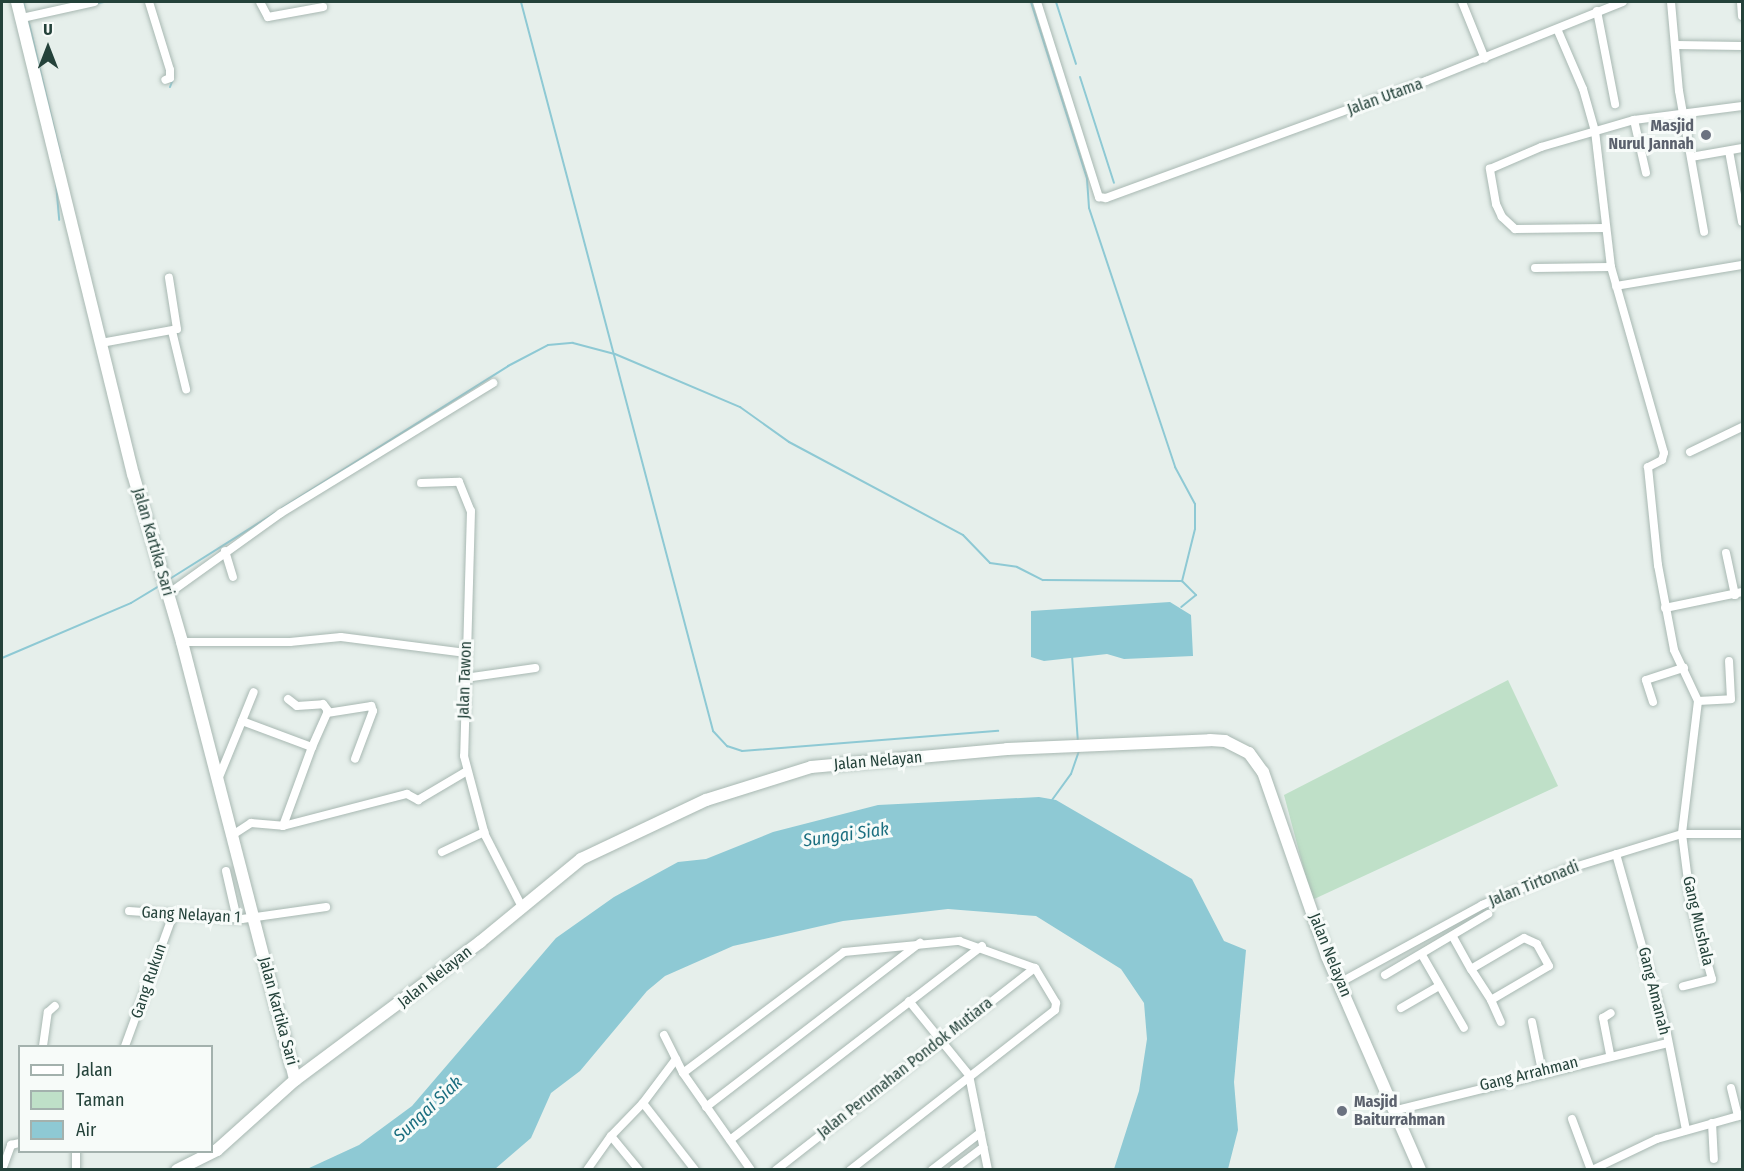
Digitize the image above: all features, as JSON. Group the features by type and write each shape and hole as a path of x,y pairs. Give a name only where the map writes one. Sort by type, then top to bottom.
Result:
{"main road":[{"name":"Jalan Kartika Sari","path":"18,2 101,344 159,566 182,642 231,836 245,919 296,1080"},
{"name":"Jalan Nelayan","path":"213,1152 296,1080 370,1027 596,850 706,800 774,775 811,766 1074,746 1210,740 1225,741 1249,753 1263,772 1275,800 1327,956 1341,982 1393,1111 1420,1170"},
{"name":"Jalan Nelayan","path":"177,1170 211,1153"}],"street":[{"path":"22,18 94,2"},
{"path":"148,2 170,70 170,78 165,80"},
{"path":"260,2 268,17 323,8"},
{"name":"Jalan Utama","path":"1037,2 1099,197 1106,198 1485,59 1558,31 1597,11 1623,2"},
{"path":"1462,2 1485,59"},
{"path":"1671,2 1683,116 1704,232"},
{"path":"1741,2 1743,16"},
{"path":"1597,11 1616,104"},
{"path":"1558,31 1583,89 1595,131 1611,267 1664,453 1662,460 1648,467 1665,608 1674,650 1698,701 1682,834"},
{"path":"1676,45 1743,46"},
{"path":"1605,228 1515,229 1496,204 1488,173 1492,166 1504,160 1634,120 1683,116 1743,106"},
{"path":"1634,120 1646,173"},
{"path":"1691,157 1743,148"},
{"path":"1729,151 1743,222"},
{"path":"1616,286 1743,265"},
{"path":"1535,268 1611,267"},
{"path":"101,344 172,331 177,327 169,279"},
{"path":"172,331 186,389"},
{"path":"168,594 225,551 494,383"},
{"path":"1690,452 1743,427"},
{"name":"Jalan Tawon","path":"421,483 459,482 468,497 471,529 463,741 466,771 484,832 522,907"},
{"path":"225,551 233,577"},
{"path":"1665,608 1739,594 1726,554"},
{"path":"182,642 290,642 341,637 466,653"},
{"path":"1698,701 1731,699 1729,661"},
{"path":"465,678 535,668"},
{"path":"1653,702 1646,680 1684,668"},
{"path":"217,782 254,692"},
{"path":"288,699 297,706 323,704 329,712"},
{"path":"329,712 373,708 355,759"},
{"path":"283,826 312,747 329,712"},
{"path":"243,721 312,747"},
{"path":"231,836 250,823 283,826 407,794 418,800 466,771"},
{"path":"442,852 484,832"},
{"name":"Jalan Tirtonadi","path":"1341,982 1438,928 1525,885 1682,834 1743,834"},
{"name":"Gang Mushala","path":"1682,834 1691,904 1712,979 1683,986"},
{"name":"Gang Amanah","path":"1616,854 1667,1034 1666,1043 1686,1130"},
{"path":"226,871 245,919"},
{"name":"Gang Nelayan 1","path":"129,911 245,919 326,907"},
{"path":"1385,975 1433,949 1488,914"},
{"name":"Gang Rukun","path":"126,1045 172,915"},
{"path":"1438,928 1472,969 1501,1022"},
{"path":"1426,935 1433,949"},
{"path":"1472,969 1524,938 1531,939 1542,952 1549,966 1491,1000"},
{"path":"684,1072 844,952 922,942 959,941 982,946 1035,968 1056,1003 1055,1010 850,1170"},
{"path":"706,1107 922,942"},
{"path":"730,1140 982,946"},
{"path":"1422,955 1464,1028"},
{"name":"Jalan Perumahan Pondok Mutiara","path":"776,1170 939,1039 1035,968"},
{"path":"1401,1008 1439,986"},
{"path":"909,1001 969,1075 987,1170"},
{"path":"43,1045 48,1012 55,1006"},
{"path":"1610,1054 1603,1018 1611,1013"},
{"path":"1532,1022 1542,1071"},
{"path":"664,1035 706,1107 752,1170"},
{"name":"Gang Arrahman","path":"1393,1111 1610,1054 1666,1043"},
{"path":"587,1170 611,1136 643,1102 676,1059"},
{"path":"1572,1119 1592,1170 1686,1130 1740,1115 1731,1088"},
{"path":"643,1102 695,1170"},
{"path":"1712,1123 1714,1159"},
{"path":"932,1170 980,1133"},
{"path":"611,1136 639,1170"},
{"path":"2,1170 11,1144 18,1143"},
{"path":"953,1170 983,1147"},
{"path":"76,1153 76,1170"}],"green space":[{"path":"1508,680 1558,786 1312,900 1284,795"}],"water":[{"path":"1170,602 1191,615 1193,656 1124,659 1107,654 1044,661 1031,657 1031,611"},
{"name":"Sungai Siak","path":"1039,797 1056,800 1192,879 1224,941 1246,950 1234,1082 1238,1130 1228,1169 1114,1169 1139,1091 1147,1039 1144,1003 1121,969 1036,916 948,909 843,921 733,946 665,976 647,991 580,1071 551,1093 531,1138 495,1169 307,1169 359,1145 412,1106 556,938 614,897 678,862 706,859 773,832 878,805"}],"waterway":[{"path":"23,2 25,8"},
{"path":"98,3 104,2"},
{"path":"521,2 713,731 727,746 742,751 998,731"},
{"path":"1031,2 1087,179 1089,208 1175,467 1195,504 1195,529 1182,581 1196,595 1181,607"},
{"path":"1056,2 1076,64"},
{"path":"28,19 62,162"},
{"path":"1080,77 1114,183"},
{"path":"170,87 173,79"},
{"path":"56,183 59,220"},
{"path":"282,508 508,366 548,345 573,343 615,354 740,407 789,442 963,535 990,563 1017,567 1043,580 1182,581"},
{"path":"168,580 275,513"},
{"path":"2,658 131,603 161,585"},
{"path":"1072,655 1078,742"},
{"path":"1052,800 1071,774 1079,751"}],"place":[{"name":"Masjid Nurul Jannah","path":"1706,135"},
{"name":"Masjid Baiturrahman","path":"1342,1111"}]}
